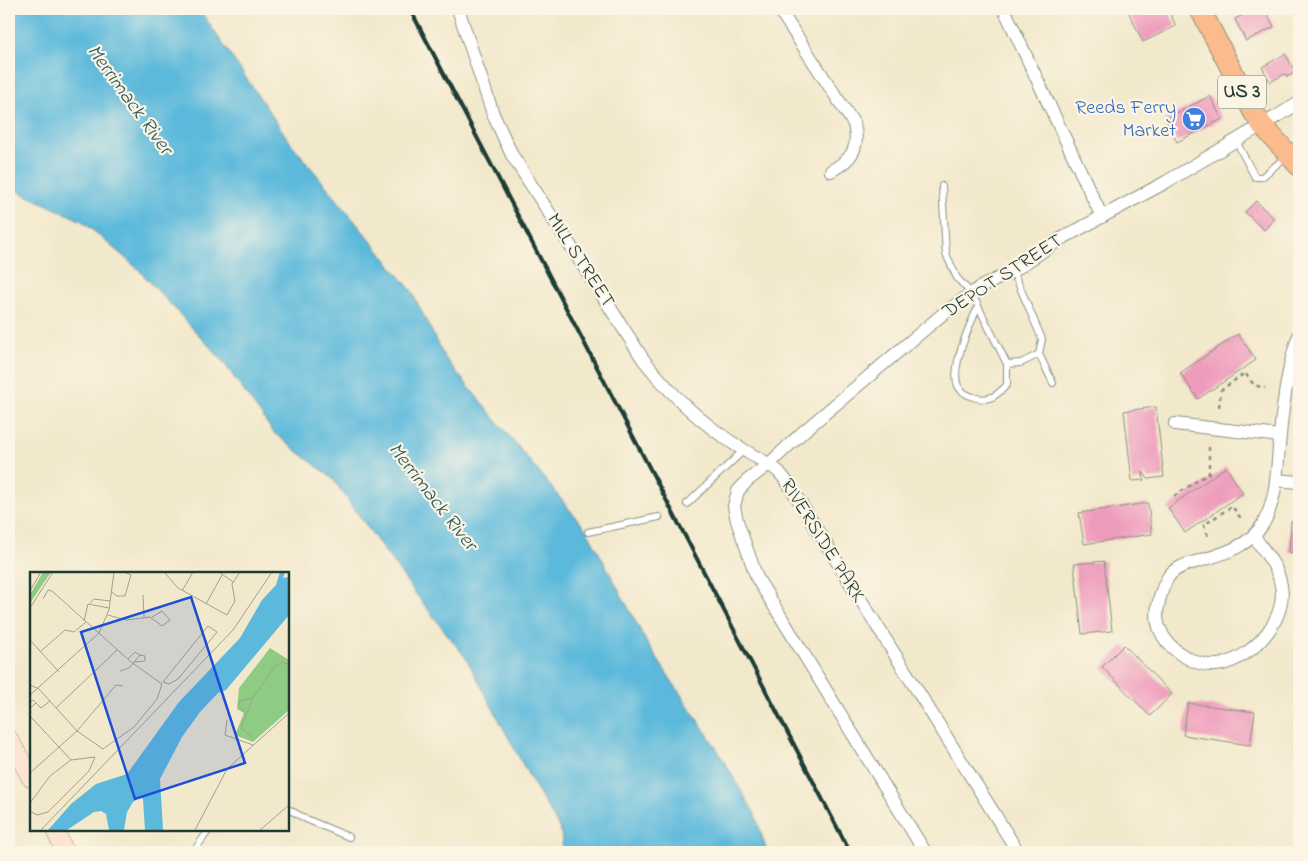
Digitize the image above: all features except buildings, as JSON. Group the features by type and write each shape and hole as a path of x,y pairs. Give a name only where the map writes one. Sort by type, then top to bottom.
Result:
{"main road":[{"name":"US 3","path":"1200,9 1248,103 1262,125 1294,160"},
{"path":"9,740 30,776"},
{"path":"55,831 65,852"}],"street":[{"name":"MILL STREET","path":"458,9 493,114 512,155 643,360 683,405 706,424 768,464"},
{"path":"779,9 854,124 856,147 850,158 831,171"},
{"path":"1004,9 1102,216"},
{"name":"DEPOT STREET","path":"768,464 804,431 944,313 982,287 1013,271 1059,240 1166,182 1299,103"},
{"path":"1254,536 1273,564 1280,581 1282,596 1280,612 1273,626 1251,649 1223,664 1204,664 1191,660 1177,652 1159,628 1157,614 1159,601 1169,575 1179,568 1230,551 1254,536 1268,515 1276,480 1280,436 1293,350 1299,335"},
{"path":"1175,424 1280,436"},
{"name":"RIVERSIDE PARK","path":"925,852 757,578 737,521 734,506 738,491 768,464 779,472 788,483 1018,852"},
{"path":"1276,480 1299,482"}],"lane":[{"path":"1236,141 1255,177 1262,177 1294,160"},
{"path":"942,186 946,254 957,278 972,294 1007,364 1007,385 996,396 987,398 977,398 965,394 958,386 956,370 968,328 978,307"},
{"path":"1013,271 1042,339 1039,354 1053,383"},
{"path":"1007,364 1021,363 1039,354"},
{"path":"687,504 744,450"},
{"path":"588,532 659,517"},
{"path":"289,810 306,819 349,837"},
{"path":"193,852 208,831"}],"path":[{"path":"1219,407 1221,390 1245,373 1254,385 1266,388"},
{"path":"1174,496 1209,472 1209,447"},
{"path":"1208,536 1204,526 1232,506 1242,520"}],"water":[{"name":"Merrimack River","path":"9,9 199,9 290,142 411,290 445,358 588,532 648,645 715,746 755,814 767,852 563,852 561,831 530,778 466,658 415,593 332,478 274,433 221,359 138,269 82,221 9,187"}],"railway":[{"path":"410,9 850,852"}],"place":[{"name":"Reeds Ferry Market","path":"1194,119"}]}
